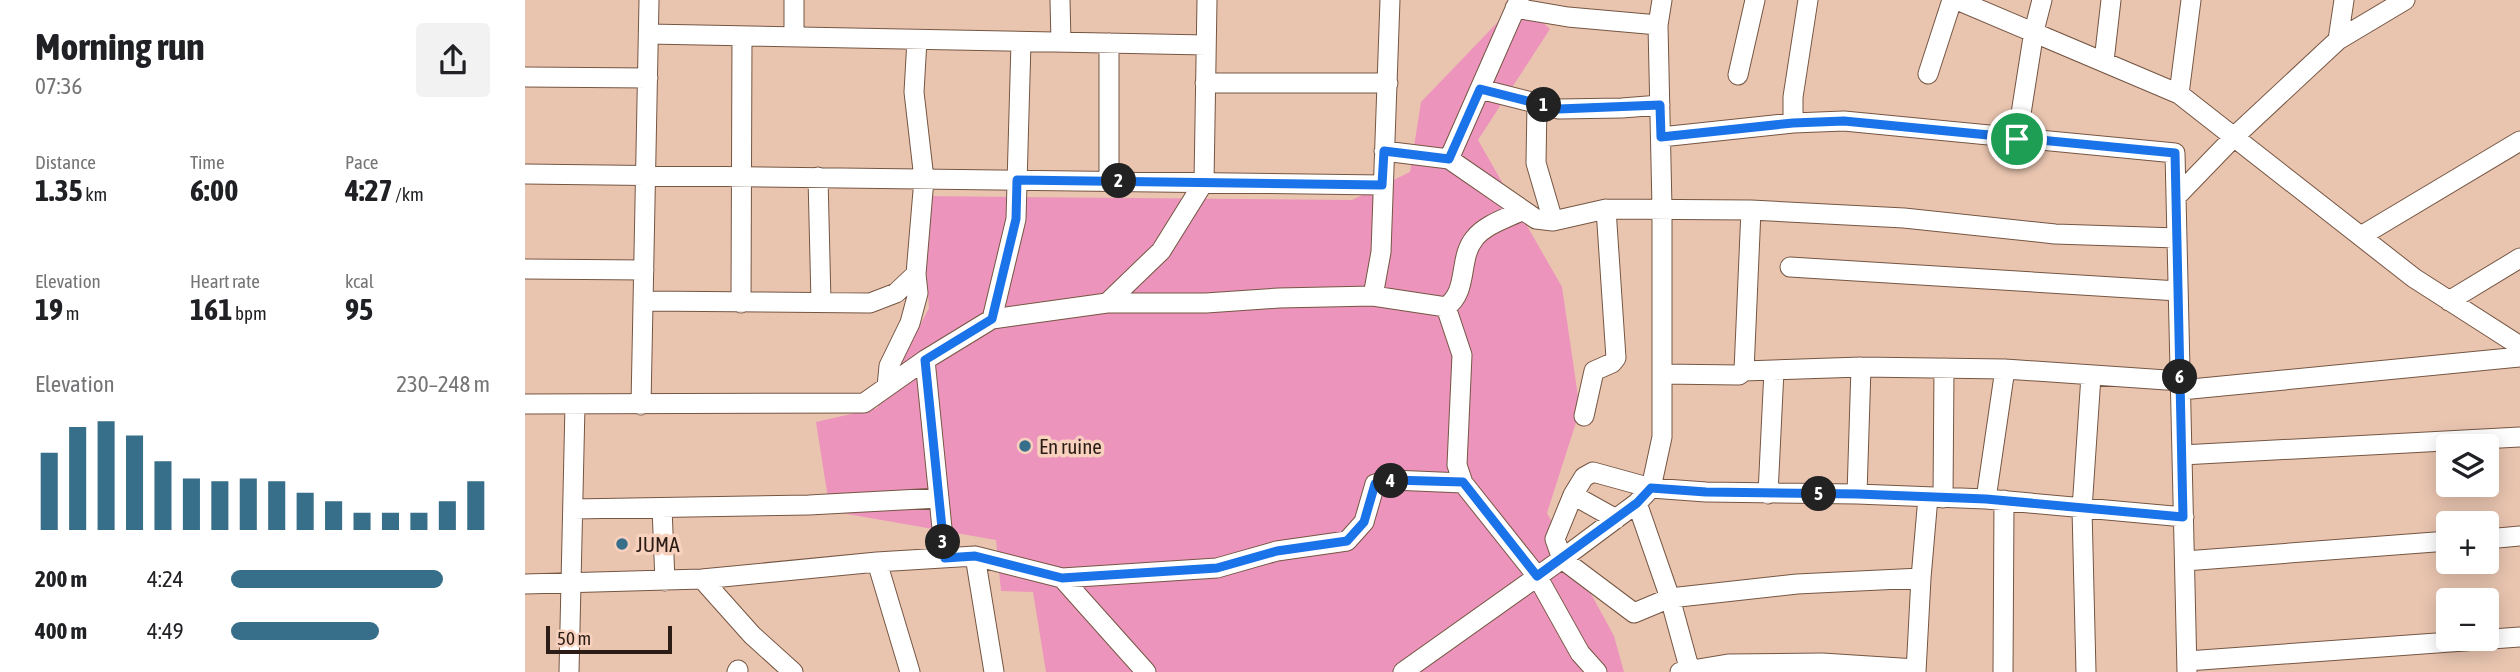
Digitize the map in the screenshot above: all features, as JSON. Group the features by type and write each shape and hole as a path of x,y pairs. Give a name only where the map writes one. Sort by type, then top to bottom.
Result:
{"street":[{"path":"641,405 649,0"},
{"path":"794,0 794,37"},
{"path":"1060,0 1061,42"},
{"path":"1107,303 1161,251 1204,182 1207,0"},
{"path":"1373,296 1381,252 1390,0"},
{"path":"1403,672 1616,519 1651,488 1662,437 1662,208 1658,25 1662,0"},
{"path":"1738,75 1755,0"},
{"path":"1793,123 1793,97 1808,0"},
{"path":"1928,74 1954,0 2179,93 2414,278 2520,346"},
{"path":"2017,139 2034,31 2042,0"},
{"path":"2104,61 2111,0"},
{"path":"2179,93 2191,0"},
{"path":"2338,40 2344,0"},
{"path":"2176,197 2235,136 2338,40 2405,0"},
{"path":"1449,159 1517,4 1568,17 1658,25"},
{"path":"649,34 1206,45"},
{"path":"741,303 742,36"},
{"path":"887,387 890,366 915,309 918,293 916,274 923,179 914,92 916,40"},
{"path":"992,319 1016,219 1021,42"},
{"path":"1109,43 1109,181"},
{"path":"525,77 648,78"},
{"path":"1206,83 1388,83"},
{"path":"1480,89 1559,109 1660,105"},
{"path":"1537,103 1536,163 1553,221"},
{"path":"1661,137 1793,123 1844,121 2175,153 2187,666 2520,637"},
{"path":"2361,236 2520,141"},
{"path":"1384,151 1449,159 1521,211 1536,219 1553,221 1606,209 1751,210 1904,218 2055,234 2177,238"},
{"path":"525,174 1382,185"},
{"path":"818,177 821,302"},
{"path":"1584,416 1594,371 1612,363 1616,358 1606,209"},
{"path":"1744,371 1751,210"},
{"path":"525,404 865,403 925,360 992,319 1107,303 1206,303 1373,296 1446,307 1457,300 1474,239 1493,225 1521,211"},
{"path":"2449,301 2520,258"},
{"path":"1790,267 2179,291"},
{"path":"525,270 645,270"},
{"path":"644,300 870,303 885,299 906,285 916,274"},
{"path":"1446,307 1462,355 1457,465 1463,482 1537,576 1580,653 1597,672"},
{"path":"1662,374 1739,375 1744,371 1861,367 2005,369 2181,386 2520,357"},
{"path":"925,360 945,558"},
{"path":"1857,494 1861,367"},
{"path":"1637,503 1670,598 1685,671 1822,663 1916,671 1921,578 1936,498 1944,368"},
{"path":"2003,672 1995,500 2005,369"},
{"path":"1768,494 1774,370"},
{"path":"2086,672 2082,509 2091,376"},
{"path":"571,671 575,405"},
{"path":"2182,455 2520,437"},
{"path":"1921,578 1797,584 1670,598 1634,613 1562,559 1555,538 1573,495 1584,477 1593,472 1651,488 1995,500 2183,517"},
{"path":"525,584 702,579 877,562 975,556 1062,578 1217,568 1277,551 1347,541 1364,522 1375,484 1392,480 1463,482"},
{"path":"1573,495 1616,519"},
{"path":"573,509 809,505 939,498"},
{"path":"662,508 665,581"},
{"path":"2499,538 2520,536"},
{"path":"2185,561 2436,542"},
{"path":"975,556 994,672"},
{"path":"877,562 910,672"},
{"path":"1062,578 1146,672"},
{"path":"702,579 751,635 793,672"}],"shaded area":[{"path":"1519,0 1550,29 1478,140 1562,287 1580,410 1547,513 1614,636 1624,672 1046,672 1033,592 1001,591 996,540 830,511 816,422 877,408 929,308 921,196 1352,200 1410,172 1421,102"}],"place":[{"name":"En ruine","path":"1025,446"},
{"name":"JUMA","path":"622,544"}],"route":[{"path":"1480,89 1559,109 1660,105 1661,137 1793,123 1844,121 2017,139 2175,153 2183,517 1986,499 1706,492 1651,488 1637,503 1537,576 1463,482 1392,480 1375,484 1364,522 1347,541 1277,551 1217,568 1062,578 975,556 945,558 925,360 992,319 1016,219 1017,180 1382,185 1384,151 1449,159 1480,89"}]}
